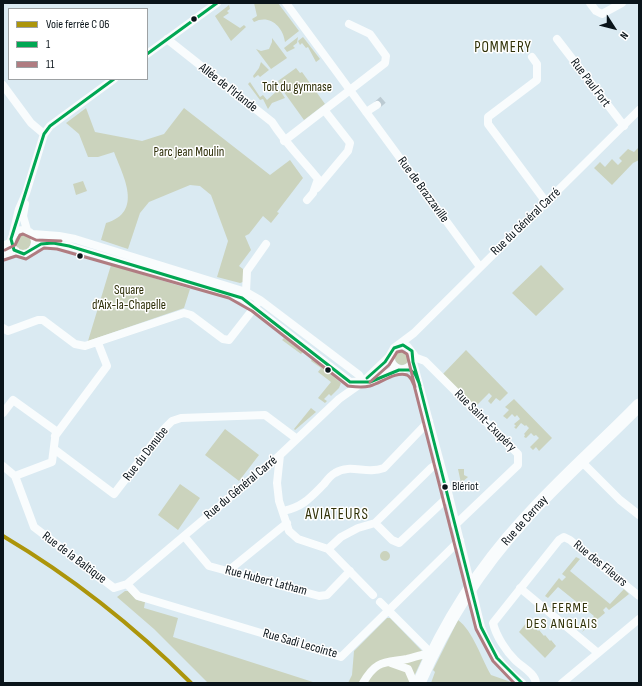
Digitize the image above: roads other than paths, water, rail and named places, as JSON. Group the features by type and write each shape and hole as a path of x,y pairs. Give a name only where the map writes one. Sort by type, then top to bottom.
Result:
{"main road":[{"name":"Rue de Cernay","path":"419,683 432,654 471,586 523,520 639,405"}],"street":[{"path":"148,53 217,3"},
{"name":"Rue de Brazzaville","path":"286,3 480,267"},
{"path":"590,3 596,11 602,14 622,3"},
{"path":"284,141 385,64 386,56 370,34 349,24"},
{"name":"Allée de l'Irlande","path":"167,39 272,122 284,141 306,163 318,179 313,193"},
{"name":"Rue Paul Fort","path":"557,39 624,126"},
{"path":"532,57 537,64 537,80 488,117 488,124 546,202"},
{"path":"16,252 9,241 19,209 26,193 44,134 50,126 113,80"},
{"path":"3,85 31,124 44,134"},
{"path":"366,112 377,105"},
{"name":"Rue du Général Carré","path":"399,345 414,333 639,110"},
{"path":"307,200 348,150 350,143 325,111"},
{"path":"26,193 23,216 36,241 35,246"},
{"path":"9,241 19,230 75,239 258,303"},
{"path":"3,255 16,252 27,253 35,246 43,244 69,246 139,262 246,292 258,303 358,375 363,382"},
{"path":"246,292 247,271 266,244"},
{"path":"3,328 8,331 38,320 43,320 74,344 85,346 98,343 184,313 191,315 223,339 229,340 258,303"},
{"path":"414,333 410,348 414,360 416,376 449,496 471,586 477,618 488,643 502,665 522,683"},
{"path":"15,476 52,462 57,434 107,366 98,343"},
{"path":"410,348 399,345 392,350 389,357 392,365 396,369 407,369 416,376"},
{"name":"Rue du Général Carré","path":"114,588 127,584 280,455 339,399 363,382 389,357"},
{"path":"407,369 414,360"},
{"name":"Rue Saint-Exupéry","path":"414,360 425,361 518,454 518,465 455,525"},
{"name":"Rue du Général Carré","path":"363,382 373,381 396,369"},
{"path":"3,413 13,400 57,434"},
{"name":"Rue du Danube","path":"54,449 114,494 164,429 172,421 181,418 265,415 297,439"},
{"path":"283,511 295,508 305,502 335,473 348,468 375,472 384,468 429,421"},
{"path":"280,455 277,483 289,531 298,539 328,549 374,595"},
{"path":"328,549 341,537 358,528 375,523 431,468 440,462"},
{"path":"582,462 620,500 639,515"},
{"name":"Rue de la Baltique","path":"3,466 15,476 34,527 114,588"},
{"path":"375,523 392,540 399,543 449,496"},
{"path":"228,571 287,523"},
{"name":"Rue Hubert Latham","path":"184,536 209,566 319,596 327,595 350,571"},
{"name":"Rue des Fileurs","path":"520,588 559,540 564,537 570,540 639,596"},
{"name":"Rue Sadi Lecointe","path":"127,584 138,596 338,657 346,653 460,540"},
{"path":"536,683 535,677 508,651 494,629 493,623 520,588 598,652"},
{"path":"380,602 432,654"},
{"path":"562,683 639,618"},
{"path":"363,683 372,670 388,660 408,658 424,653 432,654"},
{"path":"380,664 391,663 402,665 410,672 414,683"}],"tunnel":[{"path":"377,105 384,99"}],"place":[{"name":"Blériot","path":"445,487"}],"district":[{"name":"POMMERY","path":"503,48"},
{"name":"AVIATEURS","path":"337,515"},
{"name":"LA FERME DES ANGLAIS","path":"562,616"}],"park label":[{"name":"Toit du gymnase","path":"297,88"},
{"name":"Parc Jean Moulin","path":"189,153"},
{"name":"Square d’Aix-la-Chapelle","path":"129,298"}]}
